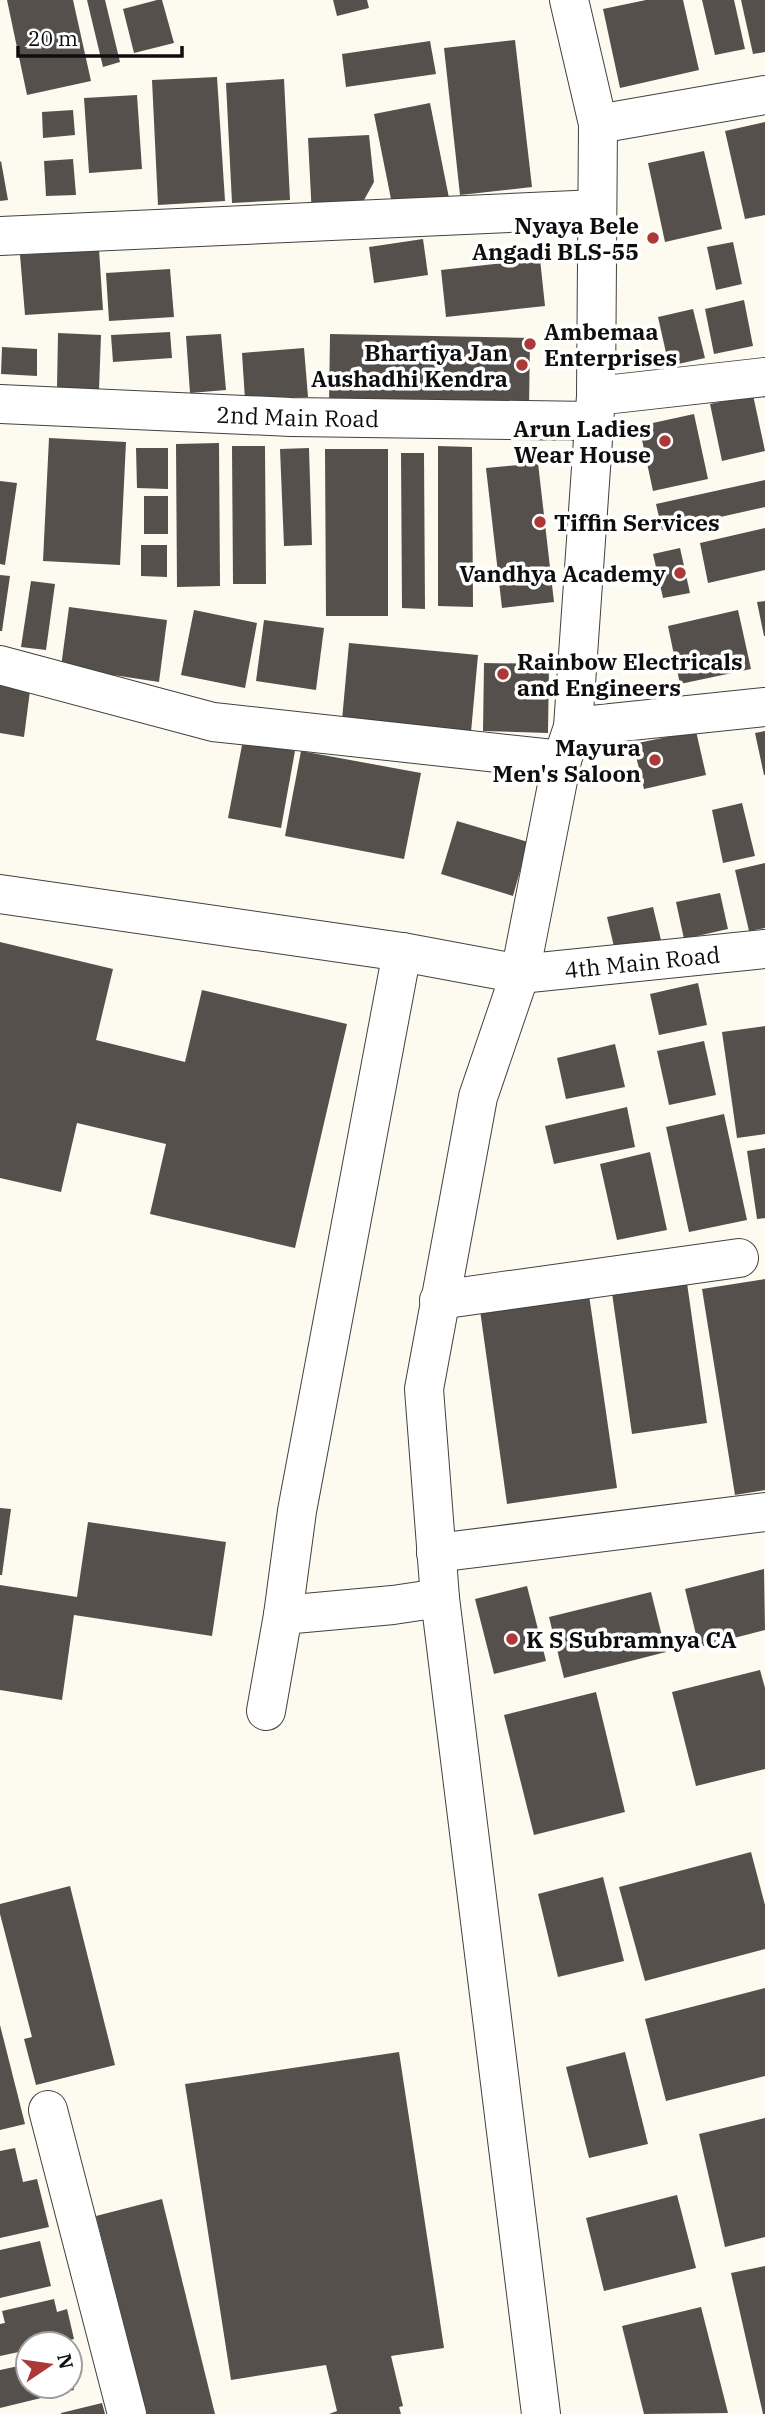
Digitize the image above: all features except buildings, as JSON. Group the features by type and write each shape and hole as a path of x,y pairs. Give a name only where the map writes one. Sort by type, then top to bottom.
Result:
{"street":[{"path":"541,2414 440,1598 424,1389 478,1097 520,974 568,744 595,408 598,124 569,0"},
{"path":"598,124 765,95"},
{"path":"0,236 597,209"},
{"name":"2nd Main Road","path":"0,404 291,417 595,408 765,377"},
{"path":"0,666 213,722 568,744 765,707"},
{"name":"4th Main Road","path":"0,894 402,953 520,974 765,949"},
{"path":"266,1711 298,1511 402,953"},
{"path":"439,1300 739,1258"},
{"path":"436,1553 765,1512"},
{"path":"283,1615 440,1598"},
{"path":"48,2110 127,2414"}],"place":[{"name":"Nyaya Bele Angadi BLS-55","path":"653,238"},
{"name":"Ambemaa Enterprises","path":"530,344"},
{"name":"Bhartiya Jan Aushadhi Kendra","path":"522,365"},
{"name":"Arun Ladies Wear House","path":"665,441"},
{"name":"Tiffin Services","path":"540,522"},
{"name":"Vandhya Academy","path":"680,573"},
{"name":"Rainbow Electricals and Engineers","path":"503,674"},
{"name":"Mayura Men's Saloon","path":"655,760"},
{"name":"K S Subramnya CA","path":"512,1639"}]}
